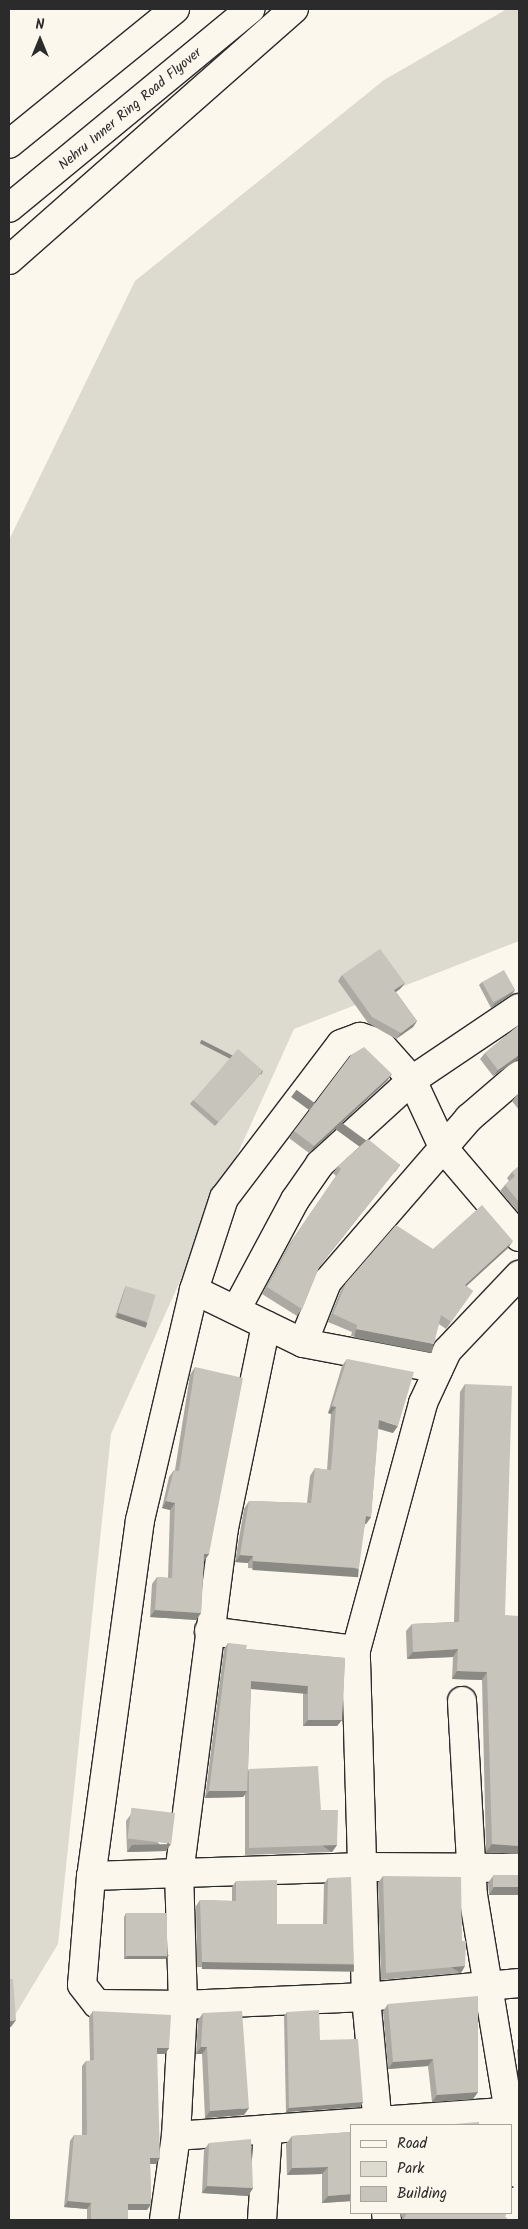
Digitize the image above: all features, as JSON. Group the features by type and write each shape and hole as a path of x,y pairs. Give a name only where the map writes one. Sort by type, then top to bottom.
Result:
{"street":[{"path":"12,136 175,9"},
{"name":"Nehru Inner Ring Road Flyover","path":"9,208 250,9"},
{"path":"9,260 294,9"},
{"path":"236,1310 295,1200 320,1164 412,1080 519,1008"},
{"path":"519,1237 444,1149 412,1080 379,1043 360,1037 341,1044 224,1198 194,1290 140,1520 91,1876 82,1985 88,1996 97,2004 183,2005 366,1997 519,1983"},
{"path":"303,1343 327,1282 469,1118 519,1075"},
{"path":"378,2123 366,1997 364,1867 356,1650 423,1403 439,1368 454,1343 519,1275"},
{"path":"194,1290 303,1343 439,1368"},
{"path":"164,2220 176,2136 183,2005 179,1874 209,1631 224,1528 266,1325"},
{"path":"209,1631 356,1650"},
{"path":"462,1701 470,1869 489,1985 515,2111 519,2174"},
{"path":"91,1876 364,1867 519,1868"},
{"path":"360,2124 515,2111"},
{"path":"176,2136 350,2125"},
{"path":"262,2220 268,2129"},
{"path":"515,2220 519,2200"}],"green space":[{"path":"507,9 519,9 519,941 294,1029 111,1434 58,1944 9,2025 9,540 135,281 384,80"}],"building":[{"path":"380,949 405,983 394,990 417,1021 401,1033 372,1017 342,975"},
{"path":"504,970 515,990 493,1002 482,982"},
{"path":"519,1025 519,1055 498,1070 485,1053"},
{"path":"364,1047 392,1074 314,1146 294,1131 351,1055"},
{"path":"238,1049 263,1071 218,1122 193,1100"},
{"path":"368,1139 400,1165 320,1265 302,1309 267,1287 295,1236 341,1169 338,1166"},
{"path":"519,1166 519,1202 505,1185 515,1176 512,1172"},
{"path":"482,1205 513,1241 465,1285 473,1291 451,1322 441,1315 434,1344 356,1329 357,1325 333,1314 346,1283 396,1225 433,1249"},
{"path":"126,1286 156,1295 147,1322 118,1313"},
{"path":"347,1359 414,1372 398,1426 379,1420 371,1517 366,1516 359,1568 253,1561 253,1556 240,1555 249,1501 311,1503 315,1468 331,1470 336,1407 332,1406"},
{"path":"195,1367 243,1378 209,1554 204,1554 201,1613 155,1610 157,1577 172,1578 175,1503 166,1501 174,1470 179,1471"},
{"path":"465,1384 512,1386 505,1615 519,1616 519,1846 492,1844 487,1672 457,1671 458,1649 413,1652 412,1624 459,1622"},
{"path":"228,1643 247,1645 246,1649 345,1658 342,1720 308,1720 308,1686 251,1681 247,1791 209,1791"},
{"path":"318,1766 321,1810 338,1810 337,1845 249,1848 249,1769"},
{"path":"131,1808 175,1813 171,1844 128,1838"},
{"path":"493,1875 519,1875 519,1887 493,1887"},
{"path":"383,1876 461,1877 462,1941 466,1941 465,1966 386,1973"},
{"path":"351,1877 354,1964 202,1962 200,1900 236,1901 236,1881 277,1880 277,1924 327,1924 328,1878"},
{"path":"126,1913 167,1913 167,1956 126,1956"},
{"path":"9,1979 13,1979 16,2020 9,2021"},
{"path":"478,1996 478,2092 437,2095 433,2059 393,2062 388,2004"},
{"path":"319,2010 320,2040 358,2039 363,2102 289,2108 287,2012"},
{"path":"93,2011 171,2015 169,2048 157,2048 160,2158 150,2158 151,2204 128,2204 128,2220 91,2220 91,2203 68,2201 74,2135 87,2135 86,2061 94,2060"},
{"path":"242,2011 249,2108 210,2111 207,2047 201,2047 203,2013"},
{"path":"479,2122 479,2124 454,2124"},
{"path":"350,2132 350,2194 328,2196 328,2167 292,2168 292,2136"},
{"path":"251,2139 253,2188 207,2186 209,2143"},
{"path":"406,2214 506,2214 505,2217 509,2220 403,2220"}]}
